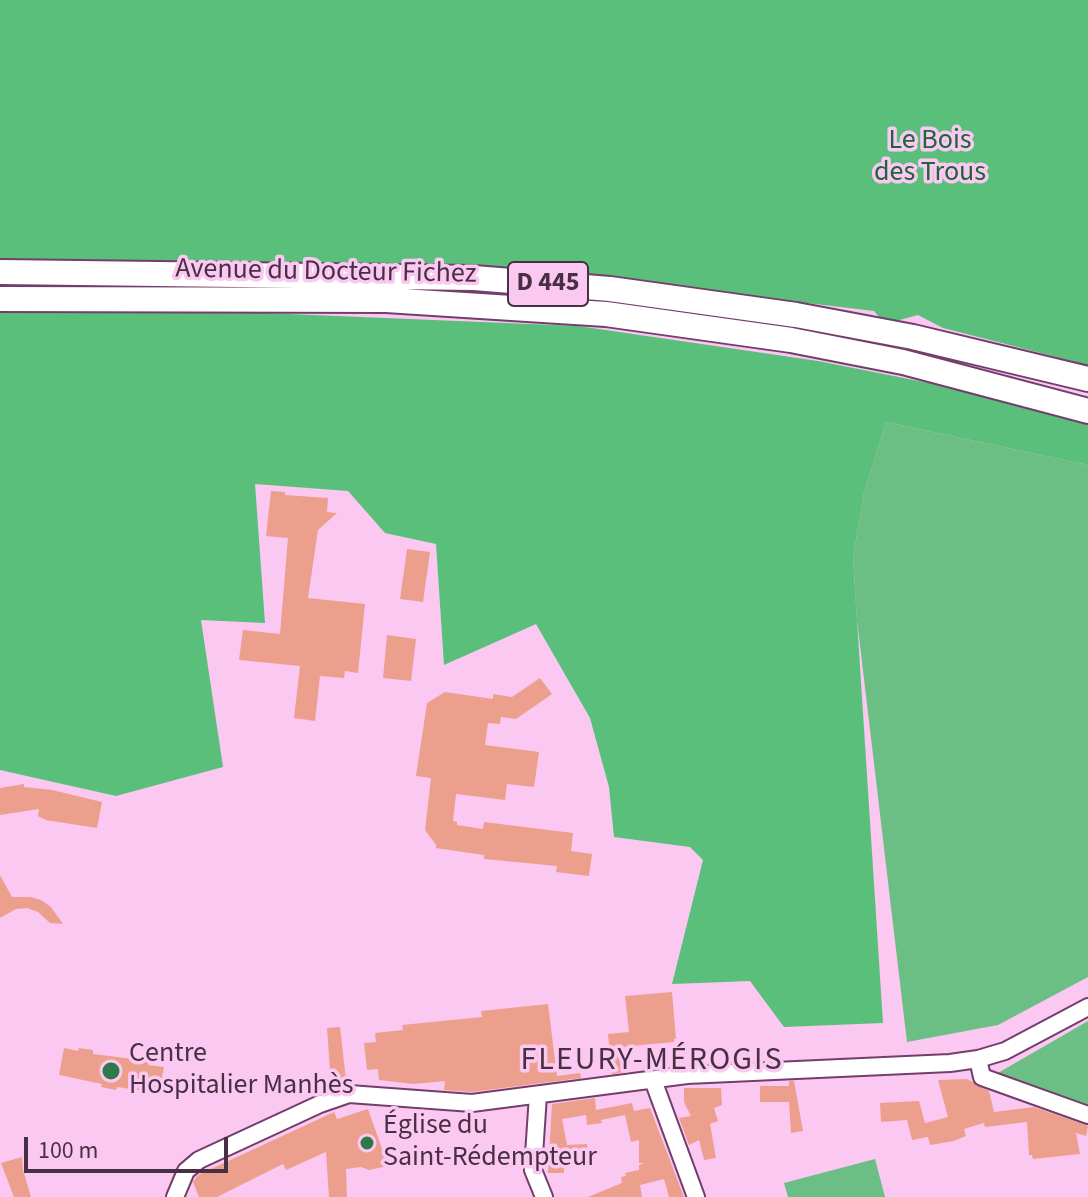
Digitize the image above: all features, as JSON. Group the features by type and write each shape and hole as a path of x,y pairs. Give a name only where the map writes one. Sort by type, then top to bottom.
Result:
{"main road":[{"name":"D 445","path":"0,272 474,278 610,289 811,317 913,337 1088,379"},
{"name":"Avenue du Docteur Fichez","path":"0,299 386,300 606,314 791,340 933,368 1088,411"}],"street":[{"path":"175,1197 186,1171 199,1160 348,1094 472,1103 696,1075 950,1063 1005,1051 1088,1007"},
{"path":"978,1059 982,1077 1088,1115"},
{"path":"653,1080 696,1197"},
{"path":"538,1095 533,1170 544,1197"}],"green space":[{"name":"Le Bois des Trous","path":"0,0 1088,0 1088,365 943,328 918,315 896,321 880,318 874,311 613,280 280,263 0,259"},
{"path":"0,302 578,326 818,361 1015,400 1088,422 1088,465 886,422 864,493 853,558 883,1023 784,1027 750,981 672,984 703,860 690,847 614,837 609,787 590,718 536,624 444,665 436,544 385,533 348,491 255,484 265,623 201,620 223,767 116,796 0,770"},
{"path":"886,422 1088,465 1088,977 998,1025 907,1042 857,620 853,558 864,493"},
{"path":"1088,1021 1088,1107 991,1077"},
{"path":"875,1159 885,1197 788,1197 784,1183"}],"building":[{"path":"271,491 328,498 327,512 337,513 318,530 308,598 365,604 358,673 345,671 344,678 320,676 315,721 294,718 300,666 239,660 243,630 280,634 288,538 266,536"},
{"path":"407,549 430,552 423,602 400,599"},
{"path":"387,635 416,639 411,681 383,678"},
{"path":"540,678 552,694 516,719 501,717 500,724 488,723 485,745 539,752 534,787 507,784 505,800 456,794 453,821 457,825 483,829 484,822 573,833 571,851 592,854 589,876 556,872 557,866 484,859 484,855 436,848 425,830 431,778 416,776 427,703 445,692 493,699 493,694 512,697"},
{"path":"24,784 24,787 102,802 97,828 46,820 38,816 39,809 0,815 0,788"},
{"path":"0,875 12,897 41,900 51,907 63,924 50,923 38,912 27,908 16,909 0,918"},
{"path":"672,992 674,1042 622,1047 625,1072 612,1074 608,1034 629,1032 625,996"},
{"path":"548,1004 557,1076 580,1073 581,1078 472,1092 444,1090 445,1081 413,1084 379,1080 378,1069 367,1070 364,1043 376,1042 375,1033 403,1030 402,1025 482,1017 481,1011"},
{"path":"340,1027 346,1080 331,1084 327,1028"},
{"name":"Centre Hospitalier Manhès","path":"64,1048 93,1050 93,1054 149,1061 148,1065 164,1067 159,1093 117,1087 116,1090 59,1075"},
{"path":"967,1079 989,1091 994,1112 1034,1107 1088,1126 1086,1136 1076,1133 1080,1154 1033,1159 1029,1155 1027,1122 985,1127 984,1123 964,1129 966,1136 954,1141 930,1145 928,1137 912,1140 907,1120 881,1122 880,1103 919,1101 925,1123 948,1117 938,1080"},
{"path":"789,1081 794,1081 803,1131 791,1133 789,1102 760,1102 760,1086 789,1086"},
{"path":"684,1088 721,1088 722,1105 714,1108 718,1121 710,1124 716,1158 704,1160 699,1140 689,1145 679,1118 691,1116 684,1102"},
{"path":"595,1098 596,1110 632,1103 634,1111 650,1108 684,1197 669,1197 664,1179 640,1185 642,1197 588,1197 622,1183 621,1177 626,1176 625,1173 639,1170 639,1165 645,1163 639,1163 639,1140 631,1142 625,1115 587,1125 586,1115 562,1119 567,1145 587,1144 589,1165 564,1167 564,1173 548,1173 552,1104"},
{"path":"368,1109 388,1166 369,1170 361,1167 346,1169 347,1197 329,1197 326,1152 286,1170 283,1164 217,1197 199,1197 193,1182 198,1175 334,1112 337,1119"},
{"path":"22,1157 31,1197 14,1197 1,1163"}],"place":[{"name":"Centre Hospitalier Manhès","path":"111,1071"},
{"name":"Église du Saint-Rédempteur","path":"367,1143"}],"district":[{"name":"FLEURY-MÉROGIS","path":"652,1062"}]}
